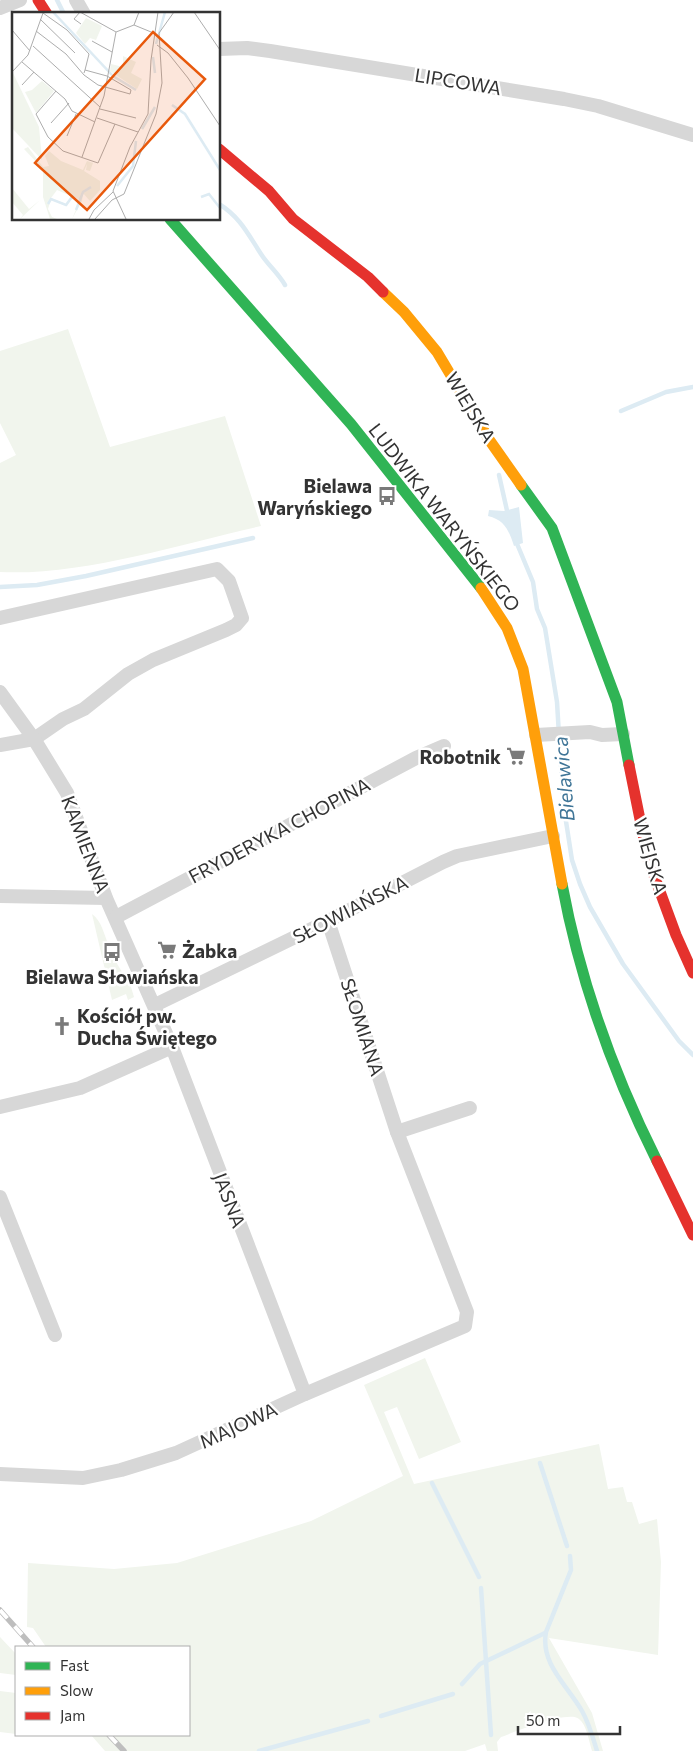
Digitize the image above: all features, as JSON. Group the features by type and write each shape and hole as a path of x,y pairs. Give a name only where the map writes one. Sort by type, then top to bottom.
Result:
{"main road":[{"path":"38,0 46,12"},
{"name":"WIEJSKA","path":"220,149 239,163 269,191 293,219 368,277 404,312 437,352 490,441 552,528 617,702 648,859 676,936 693,973"},
{"name":"LUDWIKA WARYŃSKIEGO","path":"171,220 340,411 494,605 507,628 518,654 536,735 553,836 573,936 595,1016 630,1107 693,1235"}],"street":[{"path":"0,8 20,0"},
{"path":"76,0 83,12"},
{"name":"LIPCOWA","path":"220,49 247,48 270,51 564,99 598,106 693,135"},
{"path":"0,618 217,569 229,581 242,618 236,625 152,660 128,674 84,709 63,719 34,739 0,745"},
{"name":"KAMIENNA","path":"0,692 34,739 67,793 106,898 116,917 142,981 155,1005"},
{"path":"536,735 590,732 602,735 623,734"},
{"name":"FRYDERYKA CHOPINA","path":"116,917 416,758 444,746"},
{"name":"SŁOWIAŃSKA","path":"155,1005 457,856 553,836"},
{"path":"0,896 106,898"},
{"name":"SŁOMIANA","path":"328,921 397,1132 467,1312 465,1326"},
{"name":"JASNA","path":"155,1005 305,1394"},
{"path":"0,1107 80,1088 172,1047"},
{"path":"397,1132 470,1108"},
{"path":"0,1197 55,1335"},
{"name":"MAJOWA","path":"0,1474 83,1478 121,1470 176,1453 305,1394 465,1326"}],"shaded area":[{"path":"68,329 110,447 225,416 261,526 165,550 97,564 31,572 0,572 0,463 16,455 0,423 0,351"},
{"path":"519,507 523,543 514,546 506,527 499,520 488,516 489,510 504,511"},
{"path":"92,914 102,928 109,946 106,947 110,958 113,957 131,987 134,997 128,1000 126,994 112,1000"},
{"path":"425,1358 461,1442 419,1459 397,1407 384,1412 414,1484 599,1444 608,1489 623,1487 627,1502 632,1502 639,1524 657,1519 661,1562 658,1655 549,1638 592,1713 603,1751 592,1751 584,1725 579,1719 564,1717 501,1737 497,1742 498,1751 487,1751 485,1744 465,1751 105,1751 92,1736 190,1736 190,1646 45,1646 33,1628 27,1627 28,1563 114,1569 177,1563 311,1521 403,1476 364,1385"},
{"path":"0,1637 15,1653 15,1675 0,1673"},
{"path":"0,1691 15,1693 15,1734 0,1732"}],"waterway":[{"name":"Bielawica","path":"57,0 63,12"},
{"name":"Bielawica","path":"220,205 238,220 285,285"},
{"path":"621,411 666,392 693,387"},
{"name":"Bielawica","path":"499,475 508,515"},
{"path":"0,587 37,585 86,576 253,538"},
{"name":"Bielawica","path":"515,539 533,582 537,609 545,628 557,702 563,802 572,860 580,884 590,907 623,964 679,1041 693,1055"},
{"path":"540,1463 567,1546"},
{"path":"432,1483 479,1577"},
{"path":"570,1556 571,1570 546,1632 545,1644 547,1654 556,1674 584,1716 597,1751"},
{"path":"481,1588 491,1735"},
{"path":"462,1684 480,1664 545,1633"},
{"path":"381,1716 453,1694"},
{"path":"259,1751 368,1721"}],"railway":[{"path":"0,1610 32,1646"},
{"path":"110,1736 124,1751"}],"traffic: fast":[{"path":"171,220 351,424 481,588"},
{"path":"521,485 552,528 617,702 629,765"},
{"path":"562,884 578,956 600,1026 626,1094 657,1161"}],"traffic: slow":[{"path":"383,292 404,312 437,352 490,441 521,485"},
{"path":"481,588 507,628 523,669 562,884"}],"traffic: jam":[{"path":"38,0 46,12"},
{"path":"220,150 269,191 293,219 368,277 383,292"},
{"path":"629,765 648,859 676,935 693,973"},
{"path":"657,1161 693,1235"}],"place":[{"name":"Bielawa Waryńskiego","path":"387,496"},
{"name":"Robotnik","path":"516,756"},
{"name":"Żabka","path":"167,950"},
{"name":"Bielawa Słowiańska","path":"112,952"},
{"name":"Kościół pw. Ducha Świętego","path":"62,1026"}]}
